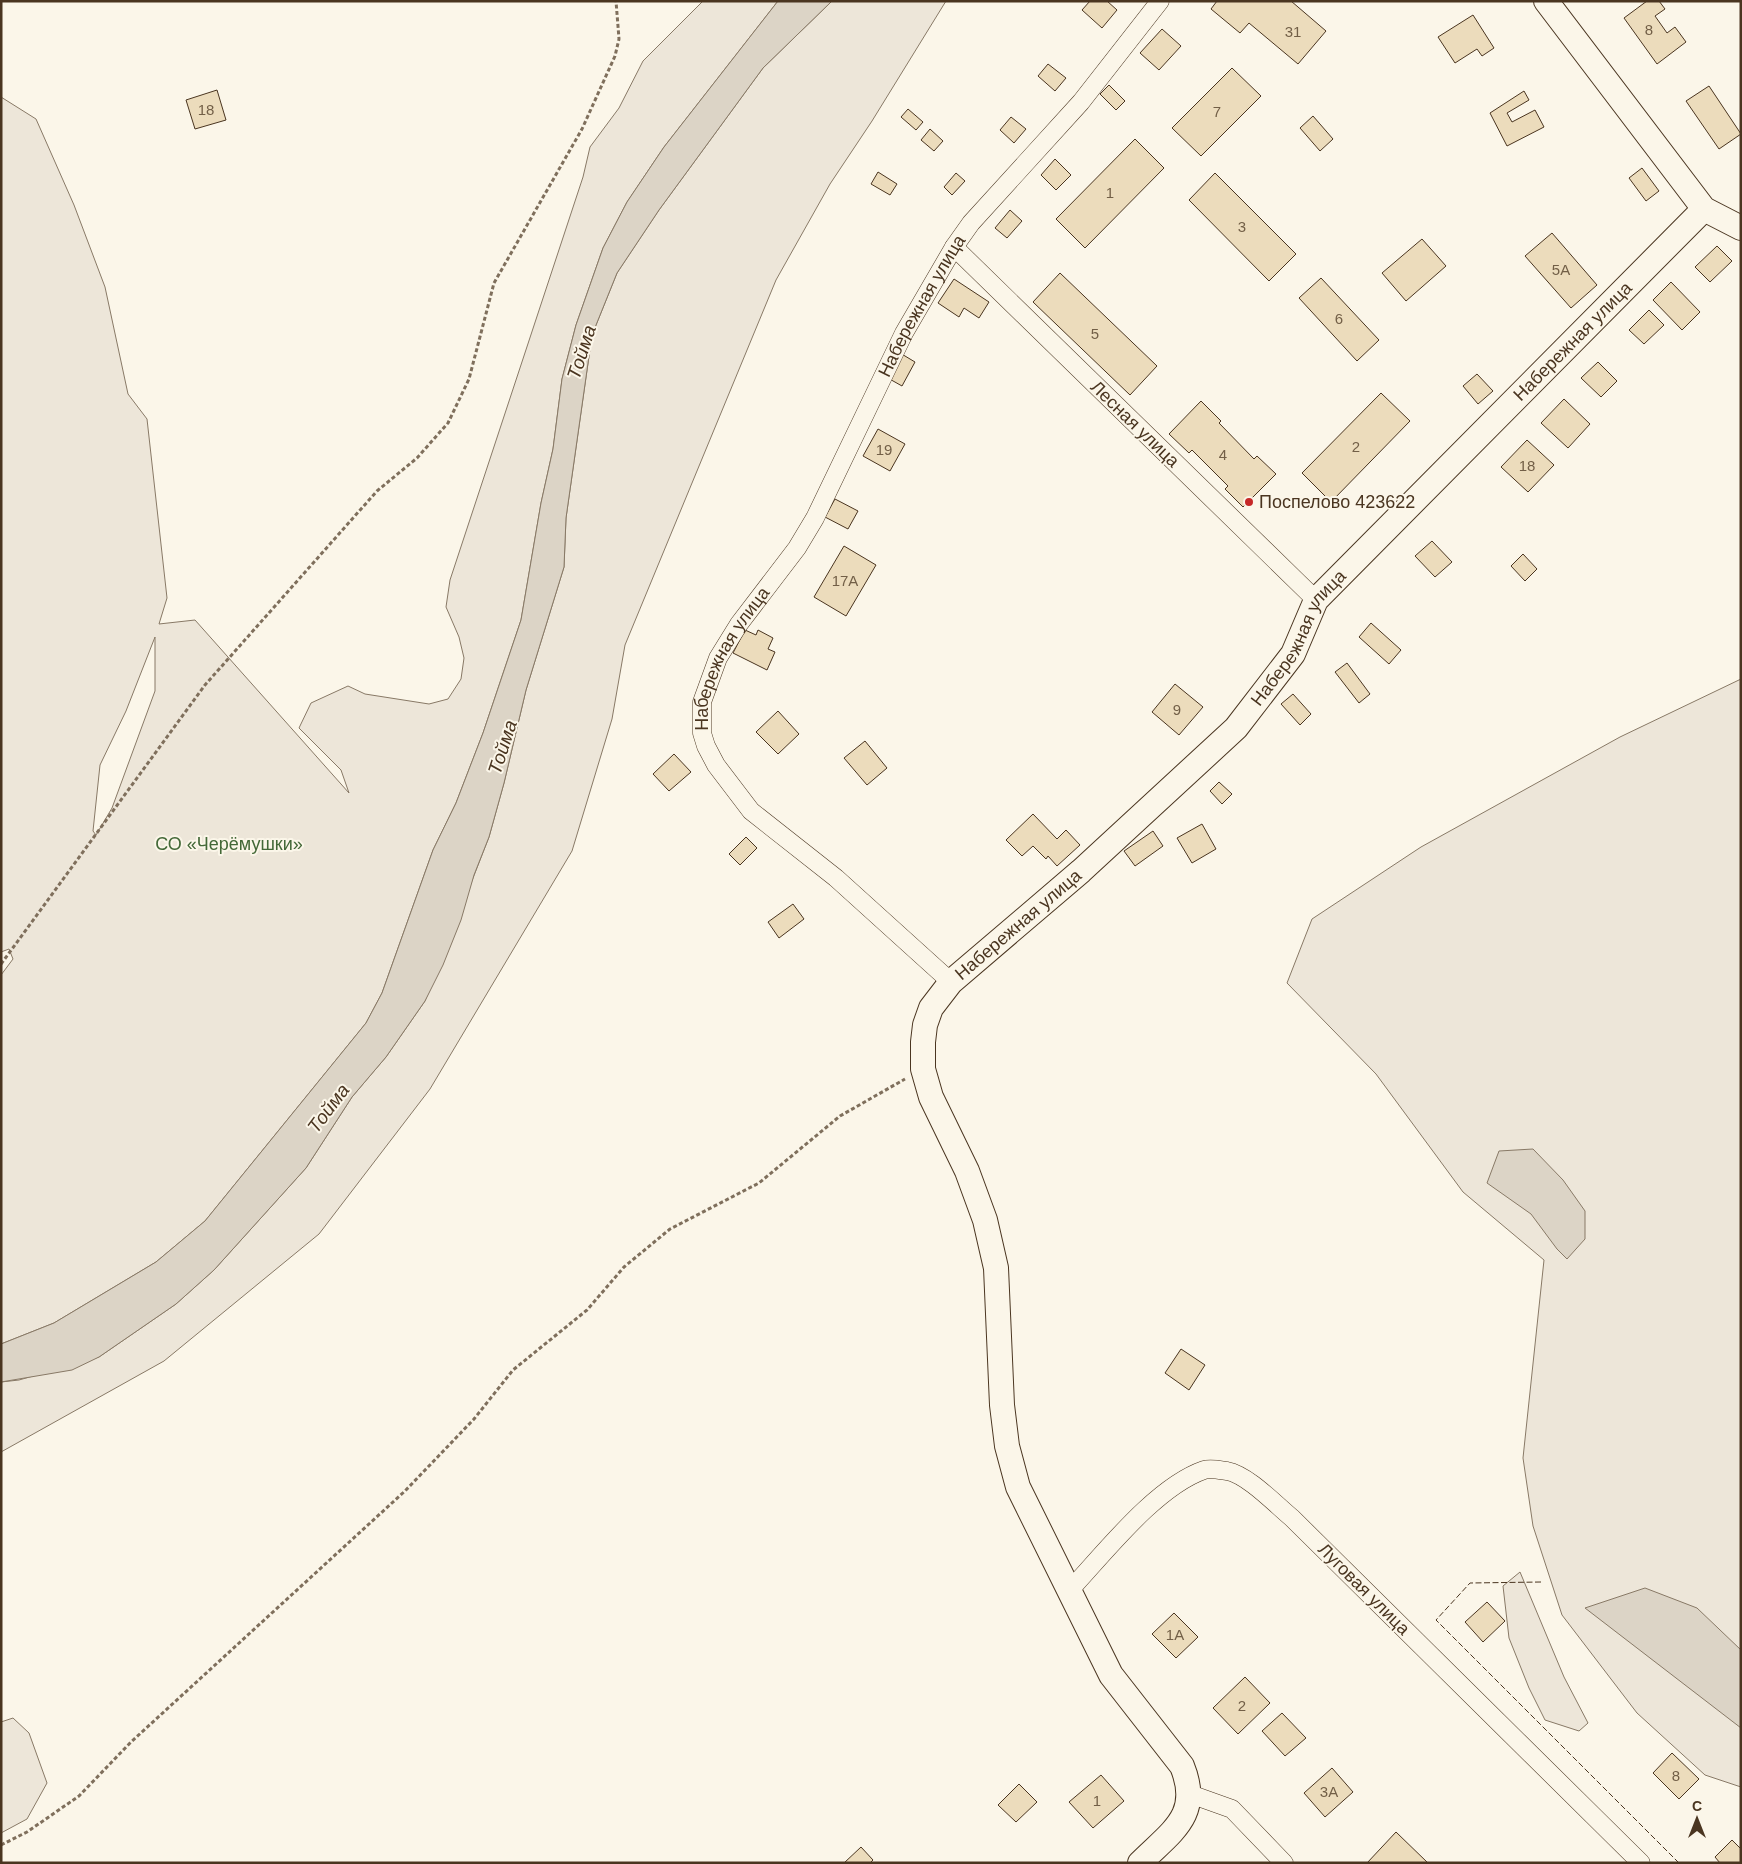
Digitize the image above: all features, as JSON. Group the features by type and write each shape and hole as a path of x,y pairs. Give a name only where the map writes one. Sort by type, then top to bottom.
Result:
{"street":[{"name":"Набережная улица","path":"1160,1 1082,102 971,223 954,247 904,332 816,518 797,548 739,624 718,658 706,687 702,719 706,746 716,765 751,811 836,878 951,982 1081,871 1236,728 1293,654 1316,600 1704,210"},
{"path":"1546,1 1704,210 1741,228"},
{"name":"Лесная улица","path":"954,247 1316,600"},
{"path":"951,982 931,1008 925,1025 922,1042 923,1069 931,1097 970,1179 985,1220 996,1268 1002,1405 1006,1446 1018,1487 1068,1592 1111,1675 1182,1766 1188,1781 1190,1794 1187,1811 1173,1830 1140,1863"},
{"name":"Луговая улица","path":"1068,1592 1135,1519 1178,1483 1206,1470 1229,1471 1255,1487 1292,1518 1640,1863"},
{"path":"1190,1794 1232,1809 1284,1863"}],"path":[{"path":"1,964 205,685 377,491 417,458 448,423 469,379 494,283 582,129 615,56 619,39 616,1"},
{"path":"1,1845 27,1832 79,1796 131,1742 405,1491 474,1419 513,1370 587,1310 624,1267 670,1229 759,1182 840,1116 923,1069"}],"green space":[{"name":"СО «Черёмушки»","path":"703,1 778,1 664,147 627,202 603,248 576,325 562,379 553,449 541,503 521,620 483,733 456,803 433,850 382,993 366,1023 205,1221 156,1262 54,1323 1,1344 1,975 13,959 9,949 1,952 1,97 36,119 74,205 105,287 128,394 147,419 167,598 159,624 195,620 349,793 341,770 299,728 311,703 348,686 365,694 429,704 448,699 461,679 464,658 459,637 446,607 450,580 583,177 590,147 619,108 643,61","holes":["155,637 155,691 112,808 96,835 93,831 100,765 126,711"]},
{"path":"832,1 946,1 872,121 830,184 776,280 625,645 612,719 572,851 430,1089 319,1234 164,1361 1,1452 1,1382 19,1380 99,1357 176,1304 214,1270 306,1168 352,1097 386,1057 425,1001 489,837 526,690 564,567 566,518 592,335 617,273 659,210 763,68"},
{"path":"1741,679 1741,1787 1705,1775 1637,1713 1562,1615 1533,1526 1523,1458 1544,1260 1463,1192 1376,1074 1287,983 1312,919 1421,847 1620,737"},
{"path":"1520,1572 1564,1677 1588,1723 1579,1731 1545,1720 1529,1688 1509,1638 1503,1586"},
{"path":"13,1718 29,1733 47,1783 27,1819 1,1833 1,1722"}],"water":[{"name":"Тойма","path":"778,1 832,1 763,68 659,210 617,273 592,335 566,518 564,567 526,690 489,837 474,875 461,920 443,965 425,1001 386,1057 352,1097 306,1168 214,1270 176,1304 99,1357 72,1370 1,1382 1,1344 54,1323 156,1262 205,1221 366,1023 382,993 433,850 456,803 483,733 521,620 541,503 553,449 562,379 576,325 603,248 627,202 664,147"},
{"path":"1533,1149 1563,1180 1585,1211 1585,1239 1567,1259 1557,1249 1531,1214 1487,1183 1499,1151"},
{"path":"1645,1588 1697,1608 1741,1650 1741,1728 1585,1608"}],"building":[{"path":"1090,1 1107,1 1117,10 1102,28 1082,10"},
{"path":"1217,1 1291,1 1326,31 1298,64 1249,23 1240,33 1211,9"},
{"path":"1647,1 1659,1 1665,9 1655,16 1667,33 1675,27 1686,42 1657,64 1624,18"},
{"path":"1473,15 1494,48 1482,56 1477,49 1455,63 1438,37"},
{"path":"1162,29 1181,46 1159,70 1140,53"},
{"path":"1048,64 1066,78 1055,91 1038,76"},
{"path":"1232,68 1261,96 1201,156 1172,128"},
{"path":"1109,85 1125,101 1116,110 1100,94"},
{"path":"1709,86 1741,134 1719,149 1686,101"},
{"path":"217,90 226,120 195,129 186,100"},
{"path":"1524,91 1529,100 1507,113 1512,122 1535,110 1544,127 1507,146 1490,113"},
{"path":"908,109 923,122 916,130 901,117"},
{"path":"1313,116 1333,139 1320,151 1300,128"},
{"path":"1011,117 1026,129 1014,143 1000,130"},
{"path":"930,129 943,141 934,151 921,140"},
{"path":"1135,139 1164,168 1085,248 1056,219"},
{"path":"1055,159 1071,175 1056,190 1041,175"},
{"path":"1642,168 1659,191 1646,201 1629,178"},
{"path":"878,172 897,184 890,195 871,184"},
{"path":"956,173 965,181 952,195 944,187"},
{"path":"1215,173 1296,254 1269,281 1189,200"},
{"path":"1010,210 1022,221 1007,238 995,228"},
{"path":"1552,233 1597,285 1571,308 1525,256"},
{"path":"1422,239 1446,266 1406,301 1382,273"},
{"path":"1717,246 1732,261 1710,282 1695,267"},
{"path":"1060,273 1157,366 1130,395 1033,302"},
{"path":"1321,278 1379,340 1357,361 1299,298"},
{"path":"954,279 989,302 979,318 964,308 959,317 938,303"},
{"path":"1671,282 1700,312 1682,330 1653,300"},
{"path":"1649,310 1664,325 1644,344 1629,330"},
{"path":"900,353 915,362 902,386 886,377"},
{"path":"1598,362 1617,381 1601,397 1581,378"},
{"path":"1477,374 1493,391 1478,404 1463,386"},
{"path":"1381,393 1410,421 1331,502 1302,473"},
{"path":"1564,399 1590,424 1568,448 1541,423"},
{"path":"1201,401 1221,421 1219,423 1254,459 1257,456 1276,474 1243,507 1225,489 1228,486 1192,450 1189,453 1169,434"},
{"path":"878,429 905,444 890,471 863,456"},
{"path":"1527,440 1554,465 1528,492 1501,467"},
{"path":"835,499 858,511 848,529 825,517"},
{"path":"1432,541 1452,562 1435,577 1415,556"},
{"path":"844,546 876,565 846,616 814,597"},
{"path":"1523,554 1537,569 1525,581 1511,566"},
{"path":"1371,623 1401,650 1389,664 1359,637"},
{"path":"745,630 756,635 758,630 773,638 768,649 775,652 767,670 733,653"},
{"path":"1347,663 1370,694 1359,703 1335,672"},
{"path":"1175,684 1203,707 1179,735 1152,712"},
{"path":"1293,694 1311,714 1300,725 1281,704"},
{"path":"778,711 799,734 778,754 756,732"},
{"path":"865,741 887,768 867,785 844,758"},
{"path":"674,754 691,772 669,791 653,774"},
{"path":"1219,782 1232,794 1222,804 1210,791"},
{"path":"1033,814 1057,839 1066,830 1080,845 1057,866 1048,856 1046,859 1033,846 1022,856 1006,840"},
{"path":"1202,824 1216,849 1192,863 1177,838"},
{"path":"1153,831 1163,846 1135,866 1124,851"},
{"path":"746,837 757,848 740,865 729,854"},
{"path":"793,904 804,919 779,938 768,922"},
{"path":"1181,1349 1205,1365 1189,1390 1165,1373"},
{"path":"1487,1602 1505,1621 1483,1642 1465,1622"},
{"path":"1174,1613 1198,1637 1176,1658 1152,1634"},
{"path":"1245,1677 1270,1703 1238,1734 1213,1708"},
{"path":"1282,1713 1306,1738 1285,1756 1262,1731"},
{"path":"1672,1753 1699,1779 1679,1799 1653,1773"},
{"path":"1332,1768 1353,1792 1325,1817 1304,1793"},
{"path":"1101,1775 1124,1801 1093,1828 1069,1802"},
{"path":"1019,1784 1037,1802 1016,1822 998,1805"},
{"path":"1396,1832 1428,1863 1367,1863"},
{"path":"1732,1840 1741,1849 1741,1863 1720,1863 1715,1857"},
{"path":"861,1847 873,1860 870,1863 844,1863"}],"fence":[{"path":"1541,1582 1470,1583 1436,1620 1679,1863"}],"place":[{"name":"Поспелово 423622","path":"1249,502"}]}
